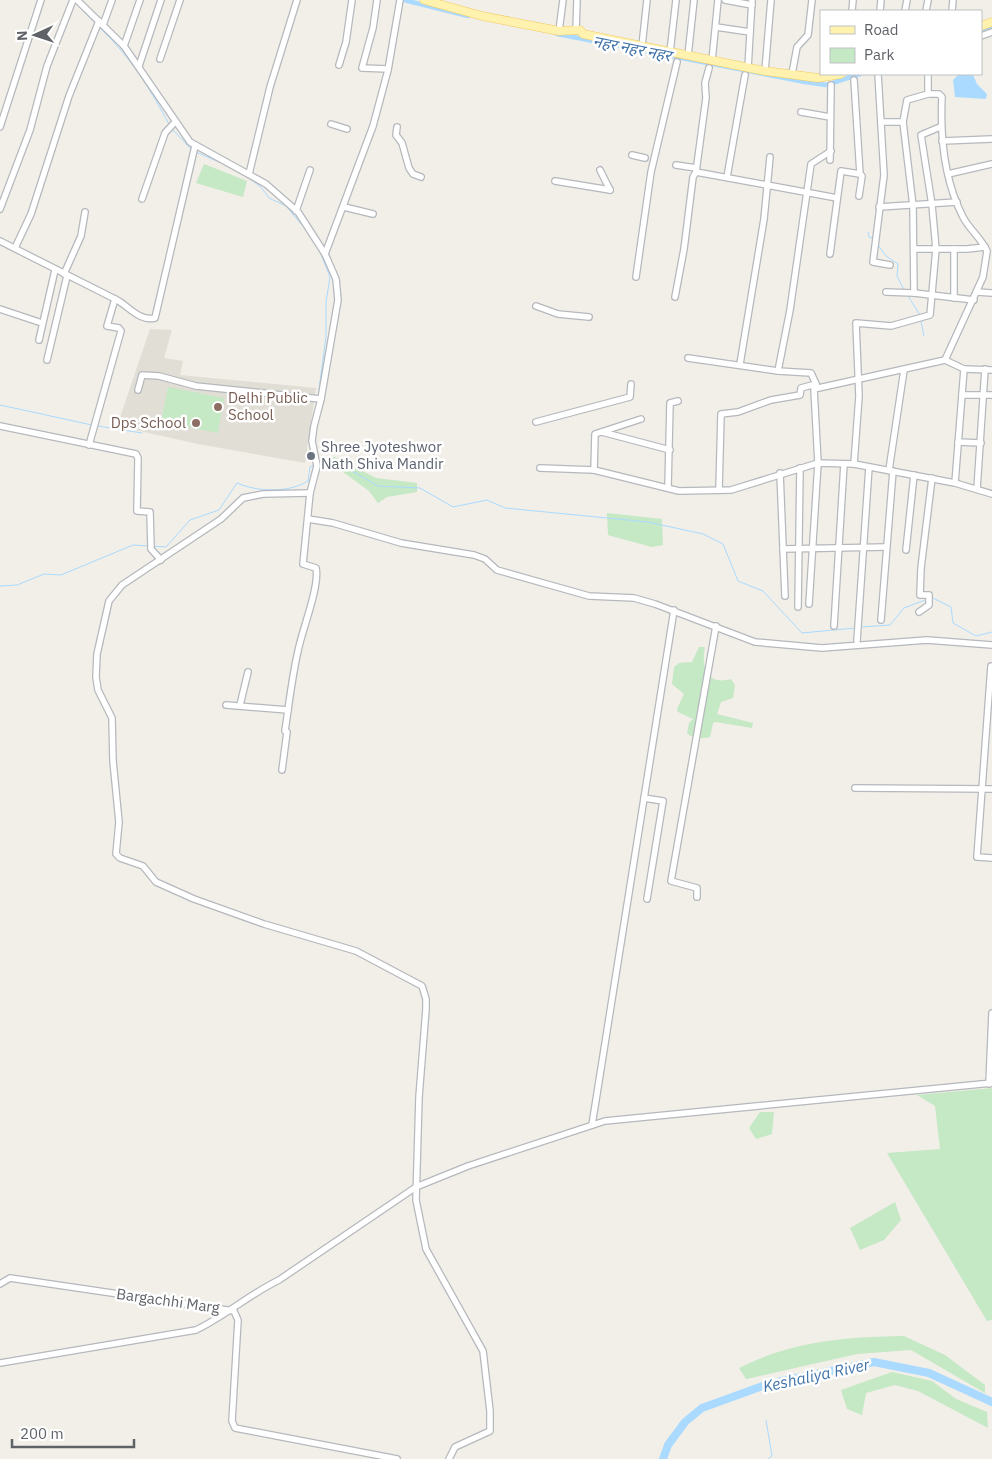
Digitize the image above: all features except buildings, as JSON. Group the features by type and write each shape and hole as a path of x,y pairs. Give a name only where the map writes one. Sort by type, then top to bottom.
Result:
{"main road":[{"path":"424,0 482,16 559,31 576,31 688,56 711,64 747,72 765,71 818,78 834,75"}],"street":[{"path":"0,127 41,0"},
{"path":"0,210 30,130 47,66 75,0 124,46 182,133 195,146 266,184 296,211 325,254 336,280 338,300 312,441 317,463 310,493 303,564 316,568 317,573 314,592 297,652 288,710 282,770"},
{"path":"15,248 31,214 69,96 112,0"},
{"path":"124,46 140,0"},
{"path":"139,66 161,0"},
{"path":"160,59 180,0"},
{"path":"249,174 270,87 297,0"},
{"path":"339,65 346,42 352,0"},
{"path":"377,0 372,33 362,68 388,70"},
{"path":"325,254 373,126 388,70 399,1 392,0"},
{"path":"559,31 563,0"},
{"path":"576,31 577,0"},
{"path":"642,46 647,0"},
{"path":"670,52 676,0"},
{"path":"688,56 694,0"},
{"path":"676,297 706,98 705,83 711,64 718,0"},
{"path":"725,0 752,3 747,72 727,177"},
{"path":"765,71 771,0"},
{"path":"792,74 798,47 808,35 812,0"},
{"path":"716,27 750,32"},
{"path":"636,277 651,172 677,62"},
{"path":"878,75 884,176 872,262 890,265"},
{"path":"928,75 928,94"},
{"path":"854,80 860,174 862,176 860,196"},
{"path":"830,160 831,85"},
{"path":"914,293 915,249 913,206 903,122 906,100 928,94 940,94 942,97 940,127 948,174 965,220 990,254 974,300 945,360"},
{"path":"801,112 830,117"},
{"path":"142,199 165,133 175,122"},
{"path":"881,122 903,122"},
{"path":"331,124 347,129"},
{"path":"397,127 396,135 402,144 409,168 413,174 422,177"},
{"path":"854,464 859,380 856,323 891,326 930,315 936,249 932,205 921,135 940,127"},
{"path":"942,141 992,139"},
{"path":"0,241 123,303 133,312 151,319 155,318 195,146"},
{"path":"778,371 790,310 811,164 831,151"},
{"path":"632,155 645,158"},
{"path":"740,364 768,185 770,157"},
{"path":"948,174 992,164"},
{"path":"676,165 727,177 837,198"},
{"path":"296,211 310,170"},
{"path":"556,181 610,190 600,170"},
{"path":"830,254 841,171 860,174"},
{"path":"879,208 957,202"},
{"path":"344,207 373,214"},
{"path":"47,360 66,275 81,236 85,212"},
{"path":"915,249 954,249 985,246"},
{"path":"954,249 954,298"},
{"path":"38,340 55,270"},
{"path":"886,292 914,293 974,300"},
{"path":"977,292 992,293"},
{"path":"89,445 121,331 119,328 108,326 115,299"},
{"path":"536,306 558,314 589,317"},
{"path":"0,309 42,323"},
{"path":"688,358 778,371 811,373 816,386 814,389 818,463 809,604"},
{"path":"719,490 721,414 738,412 771,400 800,395 801,388 859,380 945,360 964,369 992,370"},
{"path":"955,482 964,369"},
{"path":"977,489 985,394 985,369"},
{"path":"881,620 891,470 904,370"},
{"path":"138,390 142,375 159,376 196,386 321,399"},
{"path":"536,422 630,397 631,384"},
{"path":"962,395 992,395"},
{"path":"668,487 670,403 678,401"},
{"path":"594,470 595,434 641,419"},
{"path":"0,426 138,455 137,511 150,512 151,549 161,560"},
{"path":"602,432 670,450"},
{"path":"958,442 981,443"},
{"path":"540,468 594,470 679,491 731,490 780,473 818,463 854,464 955,482 992,494"},
{"path":"834,626 844,464"},
{"path":"857,641 869,467"},
{"path":"798,607 800,468"},
{"path":"780,473 785,596"},
{"path":"906,550 914,475"},
{"path":"919,612 929,605 929,600 920,595 921,568 932,478"},
{"path":"310,493 264,494 243,498 221,519 116,590 109,601 98,654 96,684 112,718 113,761 118,811 116,854 120,858 143,866 156,882 264,924 356,951 422,986 426,999 426,1009 416,1188 418,1214 426,1249 483,1351 490,1411 490,1431 454,1447 449,1459"},
{"path":"308,519 333,523 401,543 474,555 485,559 496,570 589,596 634,598 674,610 755,642 822,648 917,640 992,644"},
{"path":"783,549 798,547 886,547"},
{"path":"592,1125 674,610"},
{"path":"696,897 697,888 672,881 716,626"},
{"path":"991,666 977,857 992,858"},
{"path":"240,705 248,672"},
{"path":"226,705 237,708 240,705 288,710"},
{"path":"855,788 992,789"},
{"path":"644,798 663,801 647,899"},
{"path":"0,1363 196,1330 230,1310 416,1188 468,1166 605,1121 990,1084 992,1013"},
{"name":"Bargachhi Marg","path":"0,1284 10,1278 234,1311 238,1320 232,1421 235,1428 397,1459"}],"shaded area":[{"name":"Delhi Public School","path":"150,329 172,330 164,358 183,361 180,375 316,388 305,463 198,444 117,426"}],"green space":[{"path":"204,164 247,181 243,197 196,183"},
{"path":"168,387 224,398 218,433 161,422"},
{"path":"335,457 376,478 417,483 417,492 387,497 378,503 369,491 339,469 324,466 324,458"},
{"path":"607,513 662,519 663,545 652,547 608,535"},
{"path":"699,647 705,647 704,661 707,673 716,680 731,679 735,685 733,698 721,702 717,714 753,723 752,728 716,722 713,723 710,737 698,738 687,733 689,723 693,719 678,712 677,709 684,694 672,684 674,667 679,663 692,662"},
{"path":"992,1088 992,1320 987,1321 887,1153 940,1149 935,1106 917,1095"},
{"path":"760,1112 774,1112 772,1134 756,1139 749,1128"},
{"path":"895,1202 901,1220 884,1240 860,1250 850,1228"},
{"path":"904,1336 945,1355 985,1385 985,1393 911,1350 857,1354 746,1379 739,1368 779,1352 819,1342 840,1339"},
{"path":"892,1372 932,1381 956,1399 987,1412 988,1428 918,1391 895,1385 866,1393 862,1415 847,1409 841,1390"}],"water":[{"path":"958,75 973,75 977,84 987,94 986,99 955,97 953,80"}],"waterway":[{"name":"नहर नहर नहर","path":"404,0 468,16"},
{"path":"76,4 95,23"},
{"name":"नहर नहर नहर","path":"982,31 992,27"},
{"path":"100,28 121,50 139,74 170,126"},
{"name":"नहर नहर नहर","path":"557,34 826,85 857,75"},
{"path":"172,129 191,149"},
{"path":"196,152 219,162"},
{"path":"243,174 261,187 269,198 286,206 308,232"},
{"path":"868,232 869,237 873,238"},
{"path":"878,245 886,256 898,264 897,276 904,290"},
{"path":"319,389 326,337 326,302 330,277 320,252"},
{"path":"908,296 920,315"},
{"path":"921,321 924,336"},
{"path":"0,405 92,425"},
{"path":"98,426 142,433"},
{"path":"320,464 338,463 378,486 420,488 453,507 487,500 505,508 648,522 703,534 723,544 738,581 763,591 802,633 855,628"},
{"path":"153,546 166,547 190,520 219,510 237,483 254,488 273,490 292,488 308,481 310,467 314,465"},
{"path":"0,586 17,585 44,574 61,575 133,545 149,546"},
{"path":"931,597 951,607 953,623 976,636 992,632"},
{"path":"861,627 890,625 904,608 928,599"},
{"name":"Keshaliya River","path":"663,1459 668,1445 685,1422 702,1408 768,1384 874,1362 929,1373 992,1402"},
{"path":"766,1420 772,1456 768,1459"}],"place":[{"name":"Delhi Public School","path":"218,407"},
{"name":"Dps School","path":"196,423"},
{"name":"Shree Jyoteshwor Nath Shiva Mandir","path":"311,456"}]}
